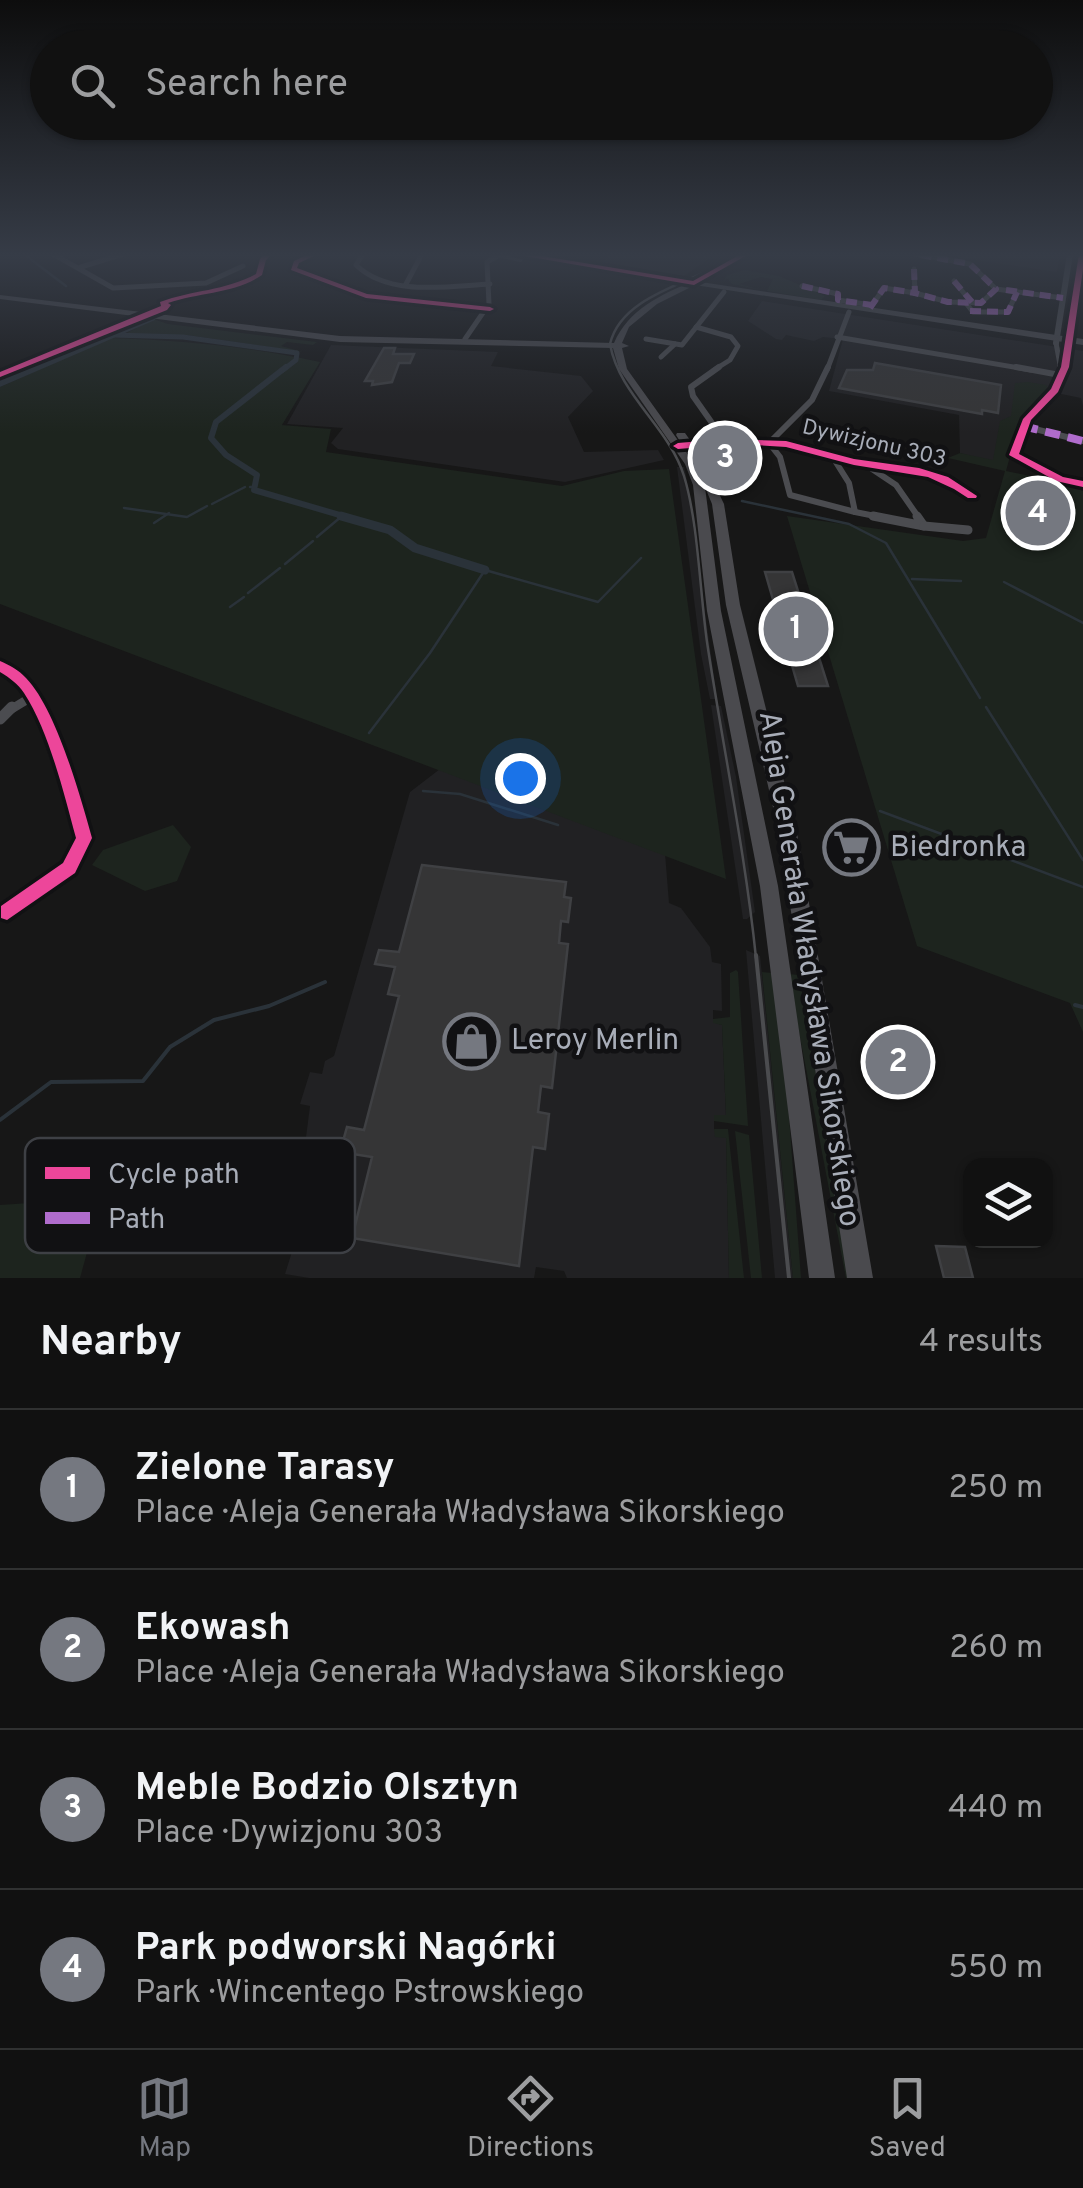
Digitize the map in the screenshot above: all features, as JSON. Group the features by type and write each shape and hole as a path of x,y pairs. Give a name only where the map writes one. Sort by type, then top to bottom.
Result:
{"main road":[{"path":"159,314 352,340 620,343"},
{"path":"620,343 637,314"},
{"path":"175,316 313,331 603,344 620,343 651,314"},
{"path":"890,314 1069,343 1083,342"},
{"name":"Aleja Generała Władysława Sikorskiego","path":"620,343 632,369 718,504 733,606 788,833 860,1278"},
{"name":"Aleja Generała Władysława Sikorskiego","path":"683,445 699,485 714,611 749,772 822,1278"}],"street":[{"path":"467,336 486,314"},
{"path":"646,339 682,345 707,314"},
{"path":"768,442 777,426 816,394 847,314"},
{"path":"1060,374 1057,341 1061,314"},
{"path":"1074,314 1055,390 1023,426 1014,455 1029,466 1083,484"},
{"path":"1071,326 1083,342"},
{"path":"696,327 731,337 738,346 733,359 696,380 692,387 693,396 724,440"},
{"path":"837,337 1060,374"},
{"path":"661,357 675,344"},
{"path":"1023,426 1083,441"},
{"path":"1018,441 1038,430"},
{"path":"683,445 703,442"},
{"name":"Dywizjonu 303","path":"703,442 768,442 864,464 920,470 952,482 972,496"},
{"name":"Dywizjonu 303","path":"768,442 780,458 790,495 924,526 968,530"},
{"name":"Dywizjonu 303","path":"832,455 849,483 855,512"},
{"name":"Dywizjonu 303","path":"864,464 896,484 924,526"},
{"path":"0,666 20,679 32,696 84,838 69,868 7,912"},
{"path":"0,719 18,702 32,696"}],"shaded area":[{"path":"753,314 843,314 1083,351 1083,406 1081,398 1017,385 1013,420 1000,464 960,453 959,415 829,391 843,339 823,337 814,341 786,335 782,340 776,339 748,321"},
{"path":"153,319 317,342 287,342 281,346 303,352 187,335 123,335"},
{"path":"110,338 216,345 320,362 282,425 331,429 326,452 562,486 624,471 669,469 726,879 0,604 0,387"},
{"path":"331,345 498,352 491,366 581,376 593,391 568,417 584,452 658,450 664,460 565,482 338,449 331,443 343,428 287,424"},
{"path":"1015,383 1046,385 1049,390 1020,420 1006,471 1083,487 1083,1032 1070,1003 917,946 787,516 963,541 986,538 1005,471 948,458 960,453 993,460 1000,421 1011,416"},
{"path":"677,467 684,467 686,475 717,699 710,699 701,654"},
{"path":"711,705 721,706 736,777 755,912 747,919 743,919"},
{"path":"440,769 665,853 669,903 681,908 710,947 712,962 721,964 722,1011 713,1010 713,1022 722,1025 726,1116 714,1116 714,1129 726,1137 729,1278 567,1278 564,1271 536,1267 534,1278 309,1278 285,1274 291,1253 355,1253 355,1138 306,1138 310,1106 300,1104 310,1072 322,1074 325,1061 334,1056 410,792"},
{"path":"173,825 191,847 177,881 145,891 92,865 103,850"},
{"path":"746,950 760,956 793,1278 775,1278"},
{"path":"736,970 748,1126 714,1121 714,1115 726,1115 722,1025 713,1023 713,1019 730,1017 730,973"},
{"path":"762,972 772,973 788,1103 801,1278 793,1278"},
{"path":"788,974 799,975 851,1278 846,1278"},
{"path":"714,1129 728,1129 744,1278 729,1278 726,1138 715,1137"},
{"path":"735,1131 749,1135 762,1278 751,1278"},
{"path":"25,1203 25,1253 87,1253 80,1278 0,1278 0,1205"}],"building":[{"path":"384,348 395,348 393,354 414,354 410,363 399,363 392,382 372,385 373,381 365,381"},
{"path":"875,363 1001,385 998,413 982,410 982,414 839,388 847,370 873,370"},
{"path":"765,572 792,572 828,686 798,686"},
{"name":"Leroy Merlin","path":"422,865 566,882 564,897 571,898 568,922 561,921 559,943 568,944 552,1088 541,1086 538,1112 549,1114 545,1149 533,1147 519,1266 355,1239 372,1157 355,1154 355,1138 344,1138 347,1127 364,1130 399,996 388,994 395,967 375,964 379,950 399,952"},
{"path":"886,1041 900,1041 911,1084 896,1083"},
{"path":"936,1246 965,1248 973,1278 944,1278"}],"waterway":[{"path":"0,384 152,318"},
{"path":"113,335 183,337 297,353 296,360 283,370"},
{"path":"286,367 216,422 211,438 226,455 257,475 254,490 350,518"},
{"path":"212,504 245,487"},
{"path":"250,487 255,487"},
{"path":"742,501 849,524 886,543 980,698"},
{"path":"167,514 187,517 207,506"},
{"path":"124,508 167,514"},
{"path":"154,523 167,514"},
{"path":"341,516 390,530 415,548 485,570"},
{"path":"317,537 342,516"},
{"path":"285,564 313,541"},
{"path":"369,733 430,653 485,570 598,602 641,558"},
{"path":"248,593 280,568"},
{"path":"912,579 961,581"},
{"path":"1004,582 1083,623"},
{"path":"230,607 244,597"},
{"path":"986,707 1083,860"},
{"path":"423,791 460,794 558,825"},
{"path":"880,811 1083,887"},
{"path":"0,1120 51,1082 143,1081 170,1047 214,1020 269,1006 325,982"},
{"path":"1075,1005 1083,1007"}],"tram line":[{"path":"628,314 617,326 610,344 615,362 677,458 689,494 707,642 756,958"},
{"path":"756,955 789,1278"}],"marked path":[{"path":"1023,426 1083,441"}],"cycle path":[{"path":"0,375 150,314"},
{"path":"1073,314 1065,367 1055,390 1027,419 1014,455 1060,479 1083,484"},
{"path":"678,446 740,441 786,444 854,462 932,475 972,496"},
{"path":"0,666 20,679 39,708 84,838 69,868 7,912"}],"place":[{"name":"Meble Bodzio Olsztyn","path":"725,458"},
{"name":"Park podworski Nagórki","path":"1038,513"},
{"name":"Zielone Tarasy","path":"796,629"},
{"name":"Biedronka","path":"851,848"},
{"name":"Leroy Merlin","path":"472,1041"},
{"name":"Ekowash","path":"898,1062"}]}
